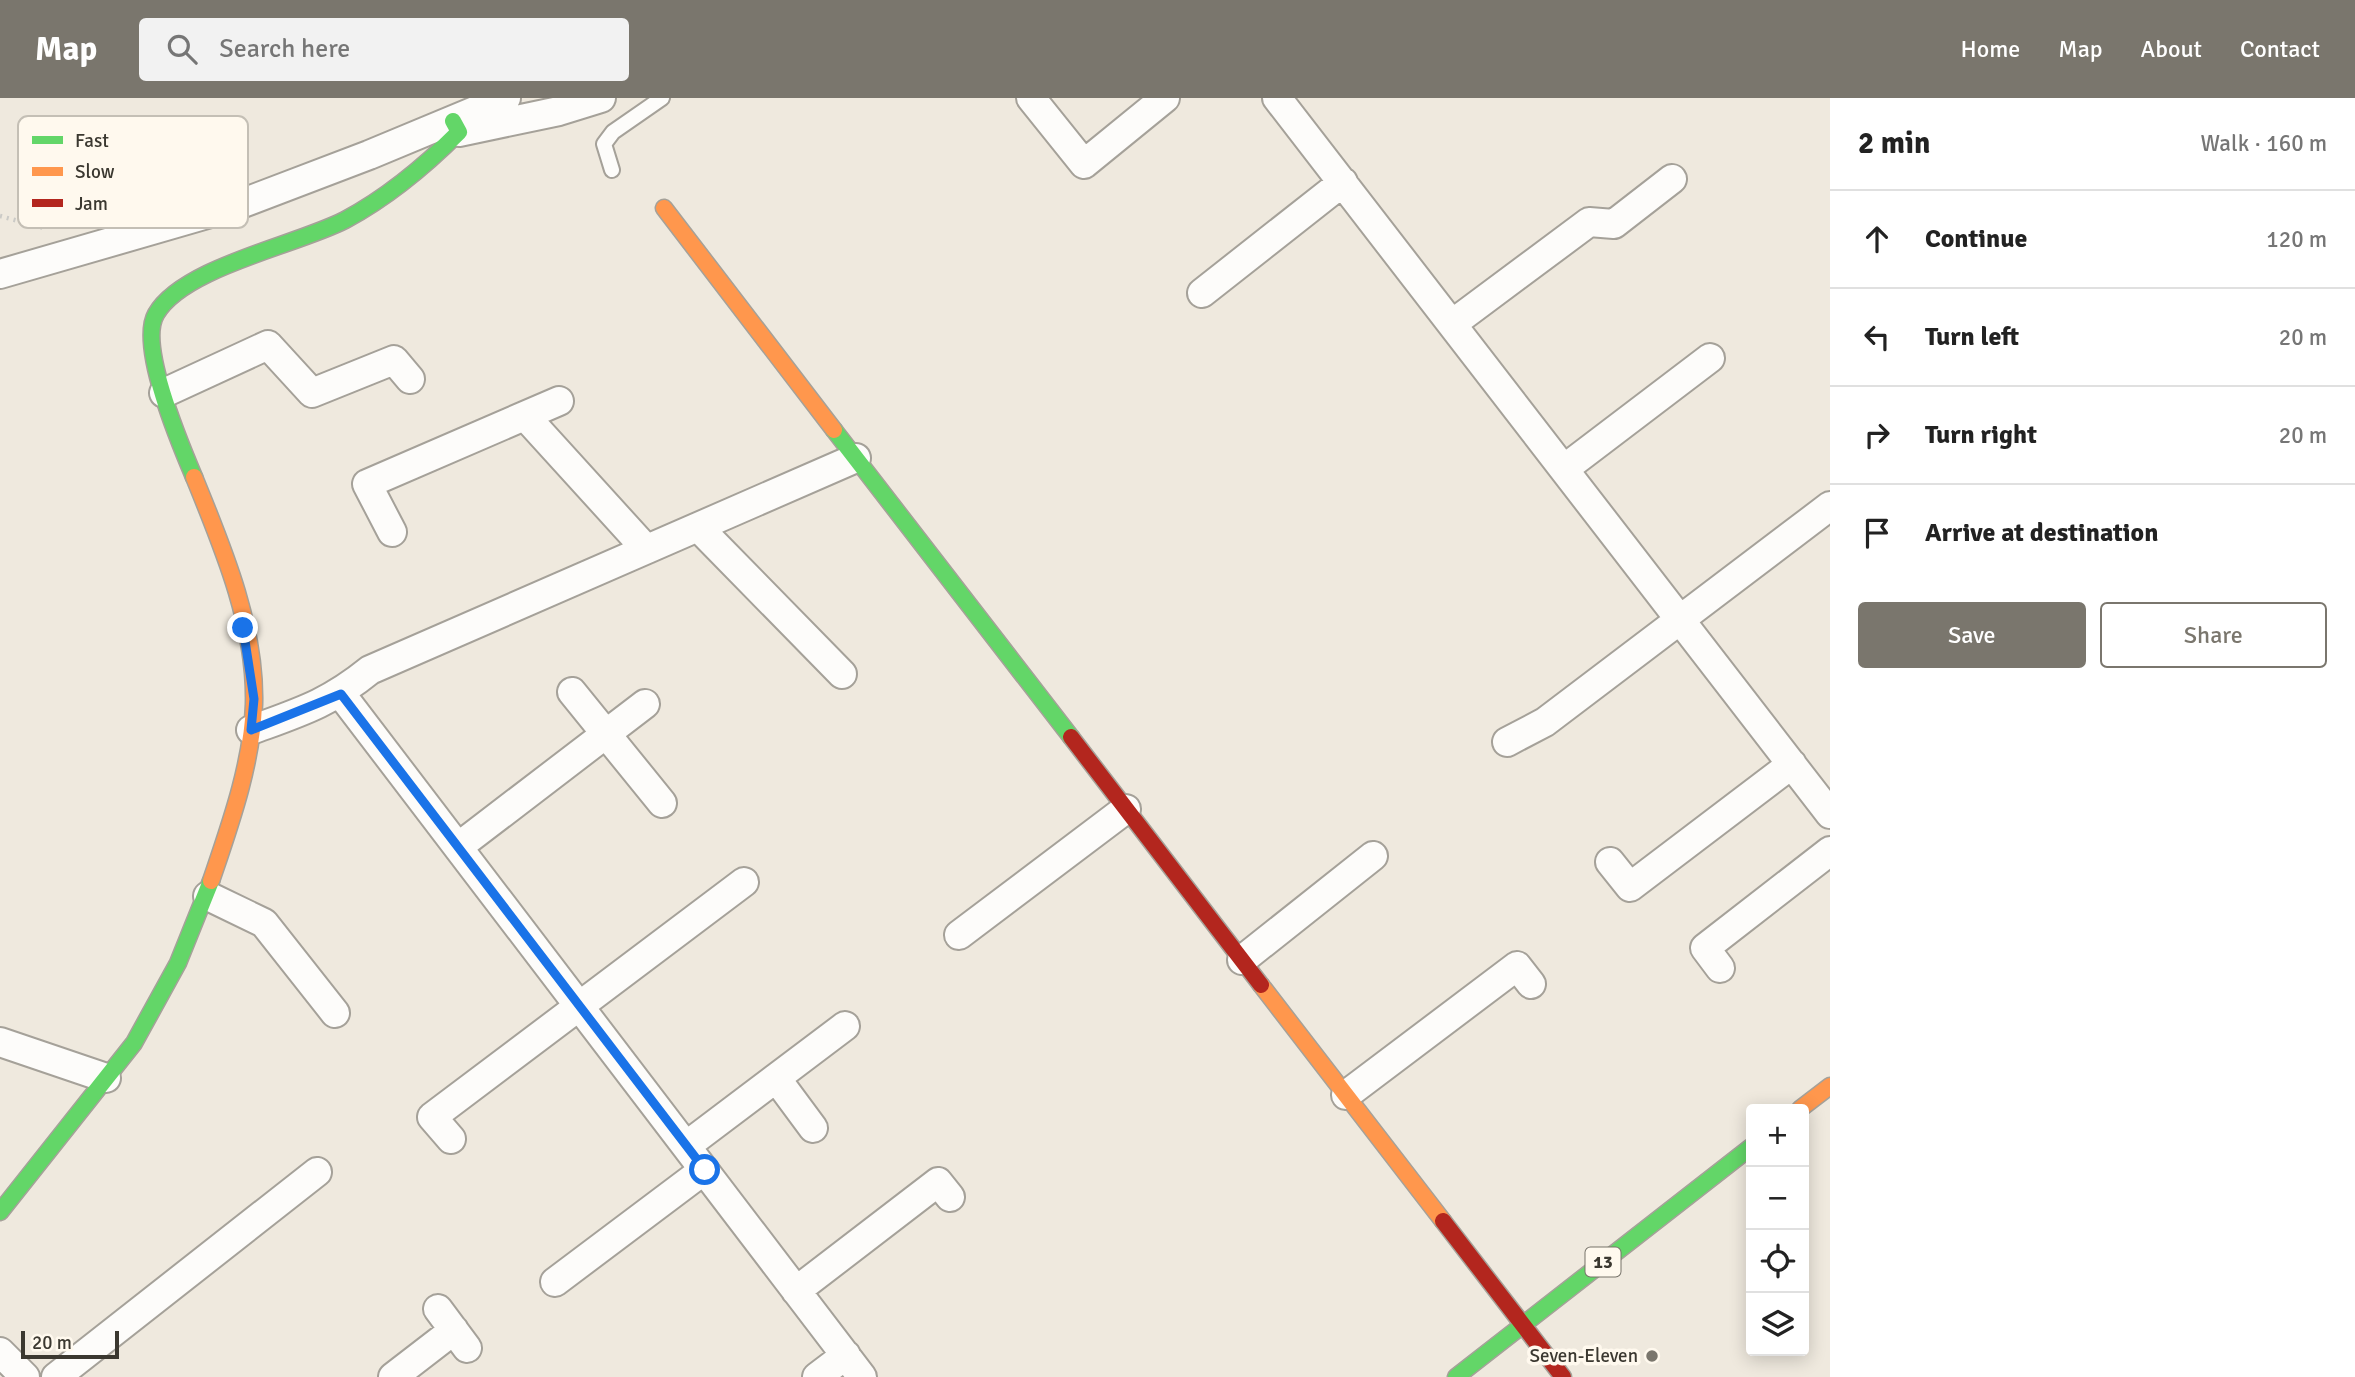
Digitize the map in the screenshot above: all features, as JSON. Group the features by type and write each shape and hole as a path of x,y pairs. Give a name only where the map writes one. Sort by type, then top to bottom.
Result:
{"street":[{"path":"248,201 456,127 506,98"},
{"path":"0,1212 134,1045 150,1016 178,964 208,896 247,759 254,699 228,565 155,369 150,331 154,316 170,300 211,274 327,229 363,210 436,156 456,127 559,111 601,98"},
{"path":"1031,98 1084,164 1165,98"},
{"path":"1278,98 1830,814"},
{"path":"1452,324 1589,222 1614,224 1672,179"},
{"path":"1202,293 1343,183"},
{"path":"664,208 1563,1377"},
{"path":"0,274 159,228"},
{"path":"164,393 268,345 312,393 394,360 410,379"},
{"path":"1564,469 1710,358"},
{"path":"392,532 367,484 559,401"},
{"path":"526,417 646,549"},
{"path":"251,730 341,694 370,670 856,457"},
{"path":"1507,742 1545,722 1830,506"},
{"path":"698,527 842,674"},
{"path":"572,692 662,803"},
{"path":"341,694 854,1366 817,1377"},
{"path":"458,847 645,704"},
{"path":"1610,862 1630,887 1792,764"},
{"path":"959,935 1126,809"},
{"path":"1720,968 1705,948 1830,851"},
{"path":"1242,960 1373,856"},
{"path":"451,1139 432,1117 744,881"},
{"path":"208,896 264,923 335,1013"},
{"path":"1346,1095 1517,966 1531,984"},
{"path":"686,1146 845,1026"},
{"path":"0,1042 106,1078"},
{"path":"776,1078 813,1128"},
{"path":"1807,1104 1830,1086"},
{"name":"13","path":"1456,1377 1746,1151"},
{"path":"555,1282 705,1170"},
{"path":"56,1377 317,1172"},
{"path":"796,1291 938,1182 950,1197"},
{"path":"393,1377 453,1329"},
{"path":"0,1352 25,1377"}],"lane":[{"path":"612,170 604,144 613,132 662,98"}],"traffic: fast":[{"path":"194,477 171,419 156,370 152,348 152,329 156,314 170,297 215,270 324,229 376,201 419,169 459,132 453,121"},
{"path":"834,430 1071,737"},
{"path":"0,1212 134,1043 178,963 211,881"},
{"path":"1456,1377 1746,1151"}],"traffic: slow":[{"path":"664,208 834,430"},
{"path":"194,477 236,588 250,646 253,675 254,704 245,772 211,881"},
{"path":"1261,985 1443,1221"},
{"path":"1807,1104 1830,1086"}],"traffic: jam":[{"path":"1071,737 1261,985"},
{"path":"1443,1221 1563,1377"}],"place":[{"name":"Seven-Eleven","path":"1652,1356"}],"route":[{"path":"243,628 254,699 251,730 341,694 705,1170"}]}
